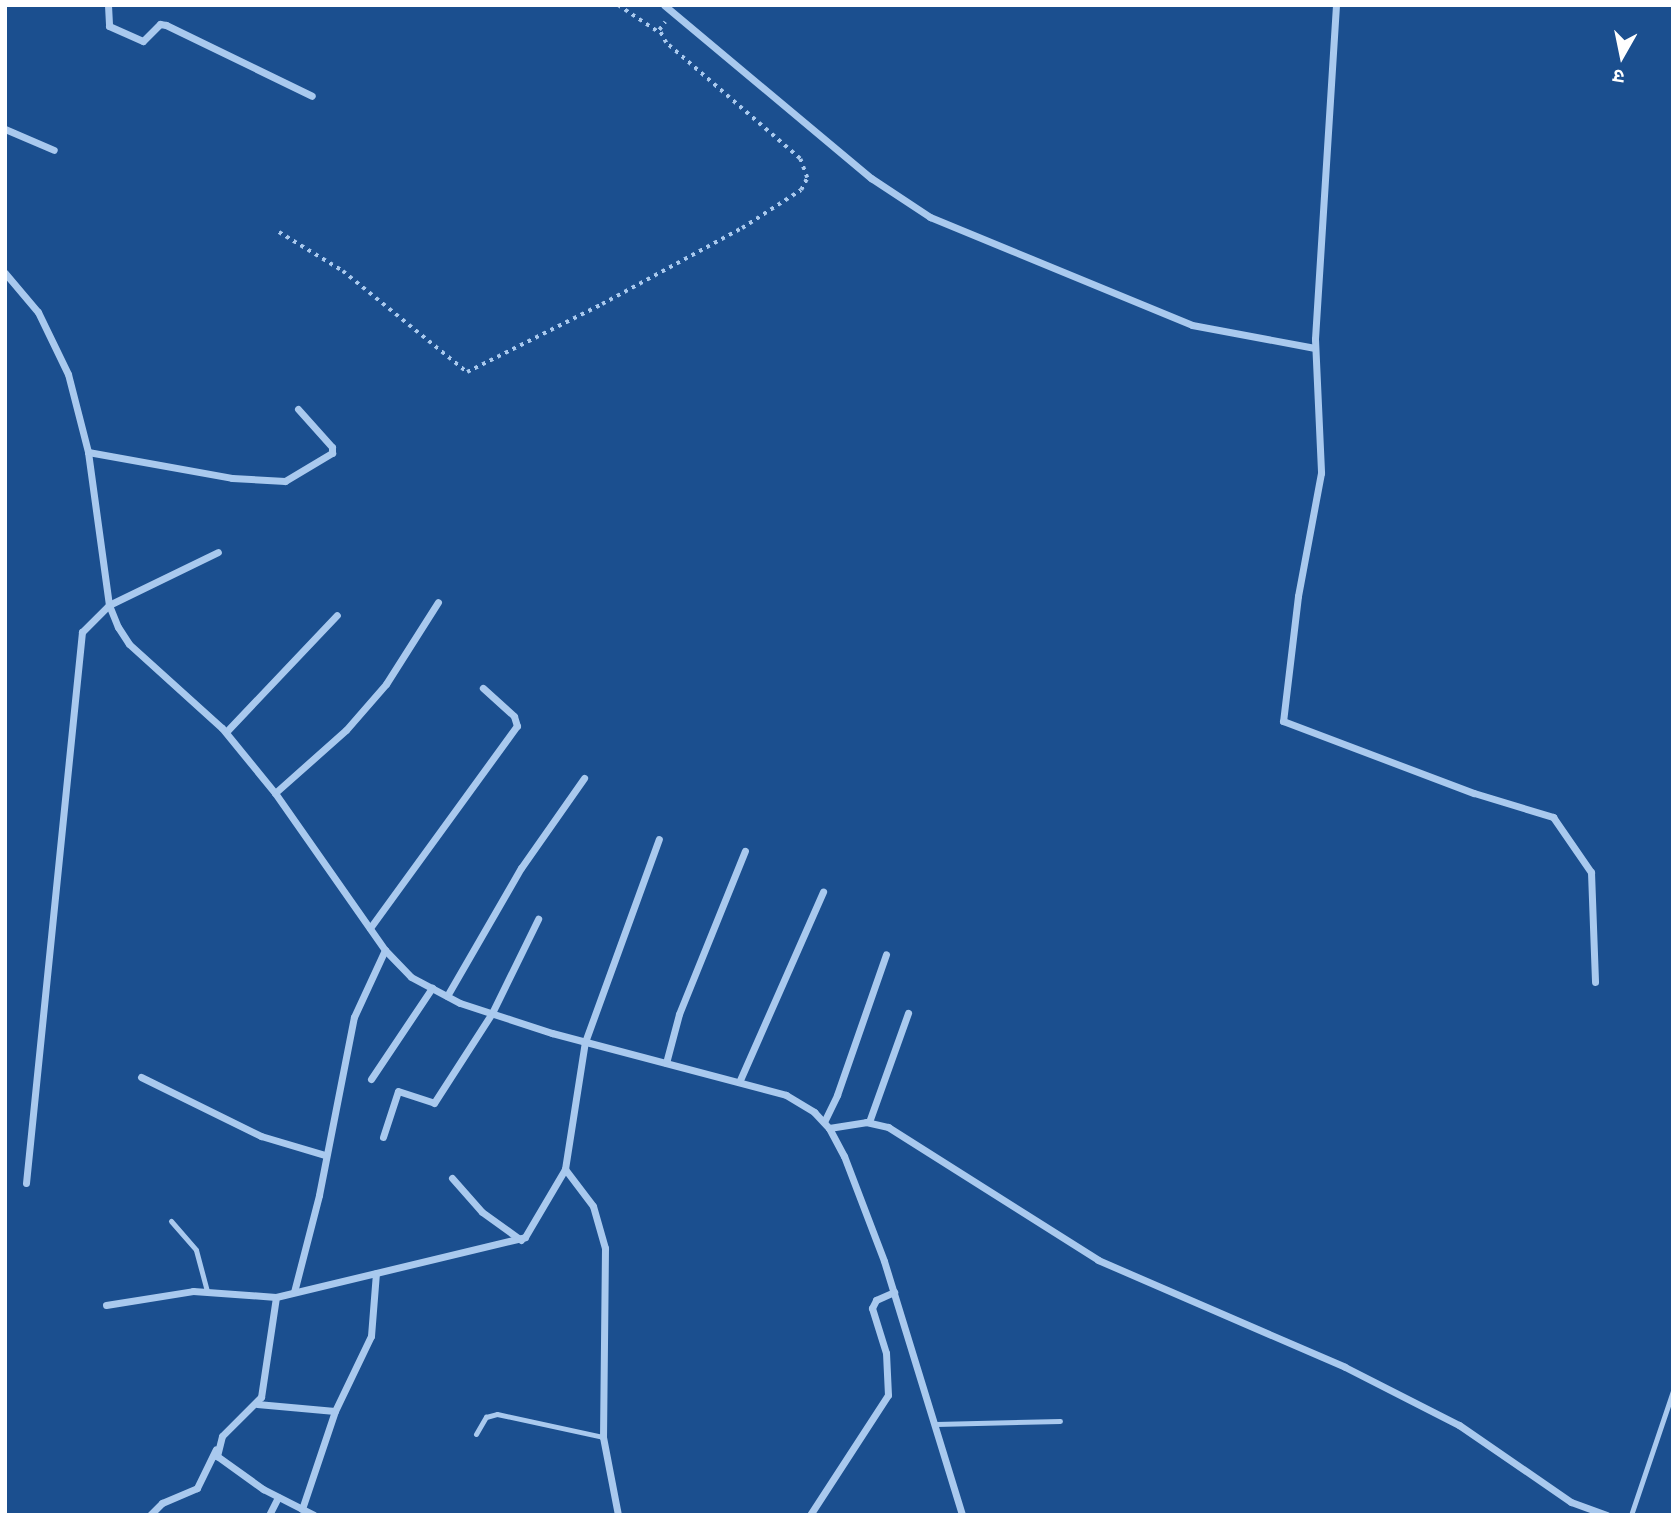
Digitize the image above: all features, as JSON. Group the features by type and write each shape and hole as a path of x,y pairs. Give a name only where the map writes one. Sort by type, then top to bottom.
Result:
{"street":[{"path":"108,5 109,26 143,41 160,24 166,25 312,96"},
{"path":"664,5 871,178 930,217 1192,326 1315,348"},
{"path":"1336,5 1315,348 1321,473 1297,596 1283,721 1475,793 1553,817 1591,872 1595,982"},
{"path":"5,129 54,150"},
{"path":"5,274 38,312 61,357 88,452 109,605 129,644 226,732 275,793 385,950 411,977 447,996 492,1013 585,1042 740,1080 801,1102 826,1125 844,1156 894,1292 962,1515"},
{"path":"88,452 232,478 285,481 332,453 332,447 298,409"},
{"path":"26,1183 81,638 88,622 109,605 218,552"},
{"path":"275,793 346,730 386,684 438,602"},
{"path":"226,732 338,615"},
{"path":"370,928 517,726 514,716 483,688"},
{"path":"447,996 521,869 584,778"},
{"path":"106,1306 207,1291 276,1297 521,1240 565,1169 585,1042 659,839"},
{"path":"666,1063 679,1014 745,851"},
{"path":"740,1080 823,892"},
{"path":"383,1137 398,1091 433,1105 492,1013 538,919"},
{"path":"294,1292 354,1017 385,950"},
{"path":"826,1125 886,954"},
{"path":"371,1079 432,988"},
{"path":"869,1122 908,1013"},
{"path":"141,1077 240,1127 325,1155"},
{"path":"826,1125 869,1122 900,1134 1098,1260 1379,1385 1459,1425 1572,1502 1607,1515"},
{"path":"565,1169 593,1206 605,1248 603,1437 618,1515"},
{"path":"452,1178 482,1212 521,1240"},
{"path":"302,1508 335,1411 371,1336 376,1273"},
{"path":"810,1515 888,1395 886,1353 872,1308 876,1300 894,1292"},
{"path":"149,1515 162,1503 197,1488 229,1427 257,1404 276,1297"},
{"path":"257,1404 335,1411"},
{"path":"216,1449 220,1462 314,1515"},
{"path":"269,1515 278,1497"}],"lane":[{"path":"171,1221 196,1250 207,1291"},
{"path":"1631,1515 1673,1391"},
{"path":"476,1434 486,1417 497,1413 603,1437"},
{"path":"936,1424 1060,1421"}],"path":[{"path":"279,232 343,271 465,372 474,372 742,228 805,182 807,171 800,159 660,33 618,5"},
{"path":"660,33 674,13"}]}
